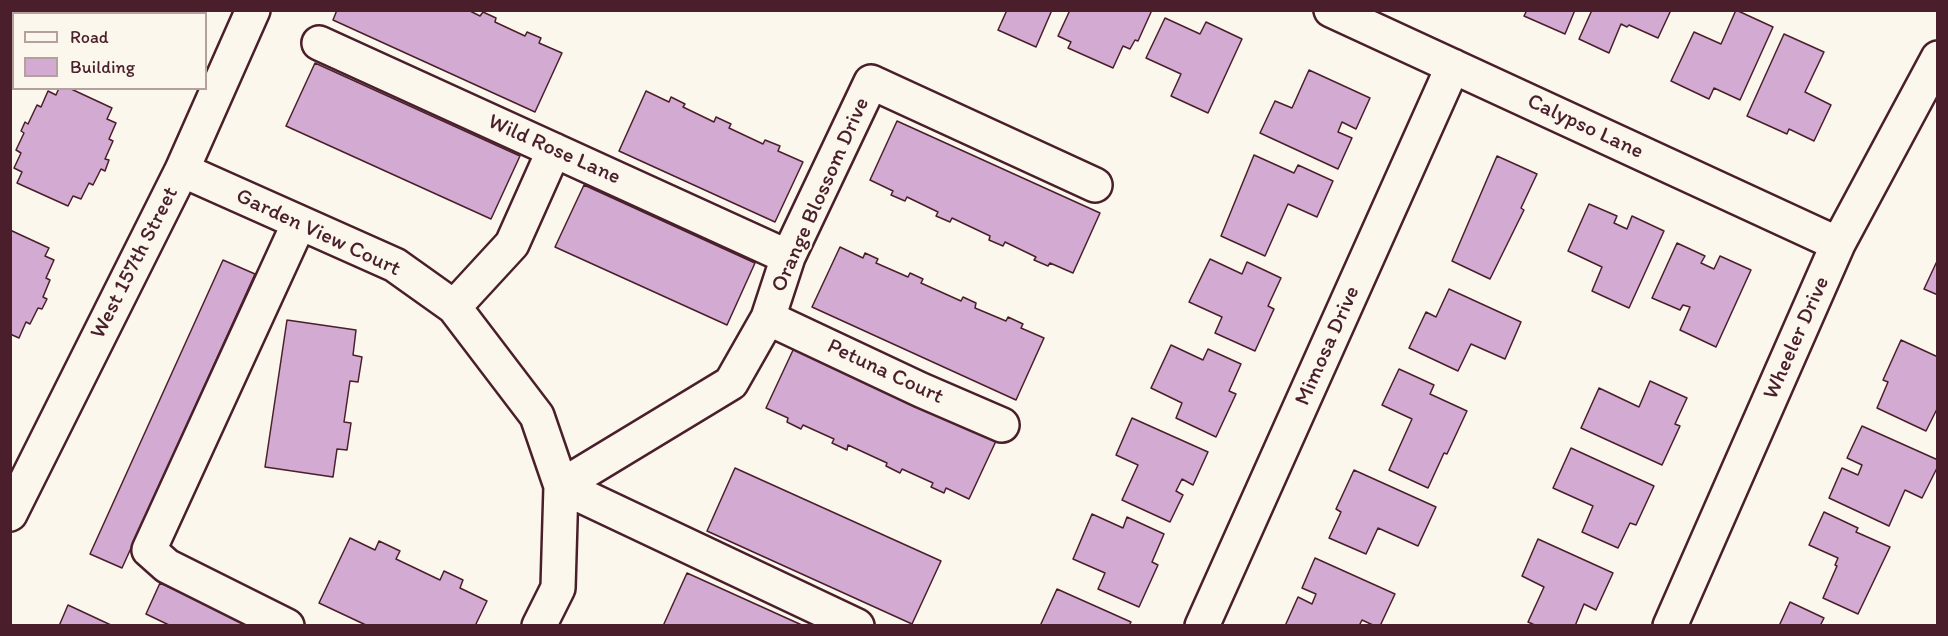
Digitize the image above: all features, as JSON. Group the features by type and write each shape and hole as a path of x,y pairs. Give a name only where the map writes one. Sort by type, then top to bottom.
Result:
{"street":[{"name":"West 157th Street","path":"10,514 20,472 182,170 253,10"},
{"name":"Calypso Lane","path":"1331,10 1838,244"},
{"name":"Wild Rose Lane","path":"320,44 788,257"},
{"name":"Wheeler Drive","path":"1670,626 1838,244 1938,58"},
{"name":"Mimosa Drive","path":"1202,626 1453,66"},
{"name":"Orange Blossom Drive","path":"561,486 731,382 768,318 788,257 871,82 1095,185"},
{"path":"454,307 512,244 554,150"},
{"name":"Garden View Court","path":"182,170 395,265 454,307 537,416 561,486 558,588 539,626"},
{"path":"287,626 167,566 149,550 299,222"},
{"name":"Petuna Court","path":"768,318 921,390 1002,425"},
{"path":"561,486 857,626"}],"building":[{"path":"79,10 173,10 172,12 79,12"},
{"path":"337,10 468,10 480,16 483,12 496,18 495,22 525,36 527,32 541,38 539,43 562,53 535,112 333,20"},
{"path":"1007,10 1052,10 1036,47 998,30"},
{"path":"1070,10 1152,10 1138,41 1135,40 1130,49 1123,46 1113,68 1068,48 1071,42 1058,36"},
{"path":"1527,10 1575,10 1565,34 1524,16"},
{"path":"1592,10 1671,10 1658,38 1629,25 1627,27 1621,24 1609,53 1579,39"},
{"path":"1736,10 1773,27 1740,100 1714,88 1709,99 1671,81 1694,32 1721,44"},
{"path":"1165,18 1200,34 1206,22 1242,39 1208,113 1171,96 1181,74 1146,58"},
{"path":"1784,34 1824,52 1805,92 1831,105 1814,141 1789,129 1787,134 1747,116"},
{"path":"315,63 520,156 491,219 286,126"},
{"path":"1309,70 1370,98 1356,129 1342,122 1338,132 1352,138 1338,169 1260,133 1275,101 1292,108"},
{"path":"58,90 73,90 112,108 107,119 116,123 109,139 113,141 105,159 109,160 105,171 101,169 93,185 89,183 81,199 73,196 68,206 17,183 22,172 14,168 21,153 16,150 24,133 21,131 25,122 28,124 37,105 41,107 48,91 56,95"},
{"path":"646,91 669,102 671,97 685,104 683,107 714,122 716,117 731,124 729,128 763,144 765,140 780,146 778,151 803,162 775,222 619,151"},
{"path":"897,121 1100,213 1073,273 1050,263 1048,266 1034,260 1036,257 1005,242 1003,246 989,240 990,236 952,218 950,222 936,216 938,212 907,197 905,201 891,195 893,191 870,180"},
{"path":"1254,155 1294,173 1298,165 1333,181 1317,217 1288,204 1265,256 1221,236"},
{"path":"1497,156 1537,174 1521,208 1524,210 1490,279 1452,261"},
{"path":"584,185 755,263 727,325 555,247"},
{"path":"1589,204 1617,216 1614,223 1627,229 1632,216 1664,231 1629,308 1592,291 1602,267 1568,251"},
{"path":"10,230 49,248 45,256 54,260 46,278 50,280 43,297 47,299 42,309 38,308 30,324 26,322 19,338 10,334"},
{"path":"1677,243 1705,256 1701,263 1714,269 1720,256 1751,270 1716,347 1680,330 1690,307 1683,305 1680,310 1652,298"},
{"path":"840,247 863,258 865,253 878,259 876,263 908,277 910,273 923,279 921,283 961,301 963,297 976,303 975,308 1006,321 1008,317 1023,324 1021,328 1044,338 1016,400 812,307"},
{"path":"1210,259 1242,274 1247,262 1281,278 1268,306 1274,309 1255,351 1215,333 1222,317 1189,302"},
{"path":"1938,259 1938,295 1924,289"},
{"path":"223,260 255,274 122,568 90,554"},
{"path":"1449,289 1521,322 1505,359 1471,344 1458,371 1409,348 1426,312 1436,317"},
{"path":"287,320 356,330 353,355 362,357 358,382 350,381 344,422 351,423 347,450 337,449 333,477 265,467"},
{"path":"1901,340 1938,357 1938,407 1926,431 1877,408 1888,382 1883,380"},
{"path":"1171,345 1203,360 1208,349 1241,364 1229,391 1236,394 1216,437 1176,418 1182,403 1151,388"},
{"path":"794,348 996,441 969,499 946,488 944,493 931,487 933,483 902,469 900,473 886,466 887,463 848,445 847,450 832,443 834,439 803,425 801,429 787,422 788,418 766,408"},
{"path":"1399,369 1434,385 1430,394 1467,411 1428,488 1389,470 1412,419 1382,405"},
{"path":"1650,381 1687,398 1675,424 1680,426 1662,465 1581,428 1599,388 1639,407"},
{"path":"1132,418 1208,452 1193,485 1182,479 1176,491 1183,495 1170,522 1122,500 1138,465 1116,455"},
{"path":"1862,426 1938,460 1938,466 1922,498 1905,490 1889,526 1829,498 1842,468 1858,475 1862,465 1847,458"},
{"path":"1571,448 1654,486 1636,525 1630,523 1618,548 1582,532 1593,506 1553,488"},
{"path":"735,468 941,561 912,624 707,531"},
{"path":"1354,470 1436,507 1418,546 1378,528 1366,554 1329,538 1341,512 1336,509"},
{"path":"1824,512 1858,528 1856,532 1890,547 1858,614 1823,598 1837,566 1835,565 1838,558 1809,545"},
{"path":"1092,514 1123,528 1127,517 1164,534 1152,562 1158,565 1139,607 1098,589 1105,573 1073,559"},
{"path":"350,538 375,550 379,541 400,551 396,559 440,580 444,571 463,580 460,588 487,601 475,626 368,626 319,603"},
{"path":"1538,539 1613,573 1596,610 1584,604 1575,626 1537,626 1528,622 1544,587 1522,576"},
{"path":"1315,558 1395,594 1380,626 1362,620 1359,626 1285,626 1298,597 1312,604 1316,594 1302,588"},
{"path":"687,573 804,626 663,626"},
{"path":"160,583 254,626 171,626 146,614"},
{"path":"1057,589 1131,622 1129,626 1040,626"},
{"path":"1790,602 1824,618 1820,626 1779,626"},
{"path":"68,605 113,626 59,626"}]}
